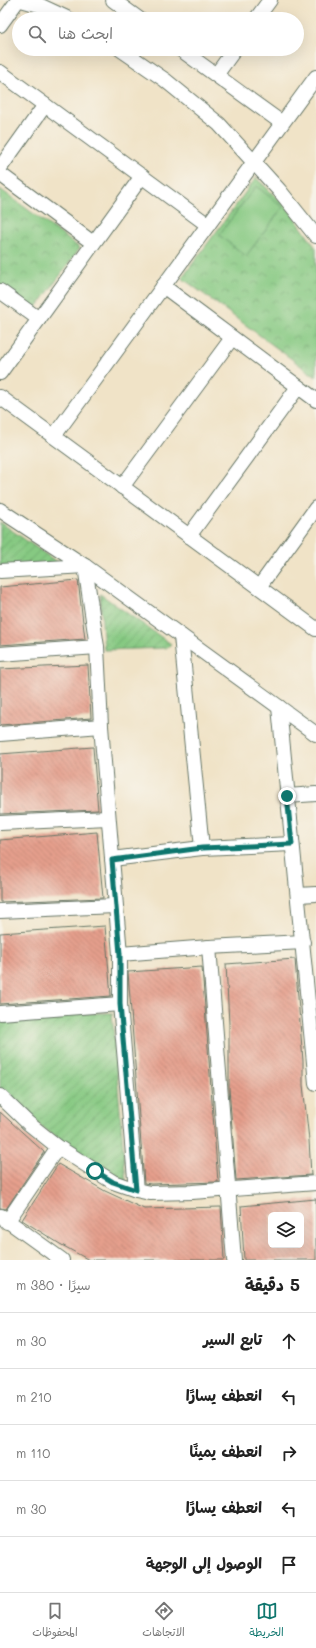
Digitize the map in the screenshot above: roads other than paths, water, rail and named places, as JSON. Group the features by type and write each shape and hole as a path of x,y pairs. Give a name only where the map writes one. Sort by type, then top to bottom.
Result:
{"street":[{"path":"0,25 20,0 39,5 54,12"},
{"path":"118,1 131,12"},
{"path":"259,12 263,2"},
{"path":"130,56 200,107 218,124 297,211 316,236"},
{"path":"190,56 282,123"},
{"path":"216,75 230,56"},
{"path":"0,72 208,225"},
{"path":"54,436 316,76"},
{"path":"0,168 45,105"},
{"path":"0,174 93,243"},
{"path":"0,373 142,176"},
{"path":"163,286 316,400"},
{"path":"0,290 39,319"},
{"path":"122,487 232,338"},
{"path":"189,536 298,387"},
{"path":"0,397 316,629"},
{"path":"259,587 316,508"},
{"path":"0,510 85,566 316,734"},
{"path":"0,571 85,566"},
{"path":"85,566 97,647 101,726 120,954 120,1004 136,1190"},
{"path":"181,636 202,848"},
{"path":"0,654 97,647"},
{"path":"279,707 303,942 312,989 316,1075"},
{"path":"0,734 101,726"},
{"path":"287,796 316,794"},
{"path":"0,823 108,818"},
{"path":"112,860 202,848 292,844"},
{"path":"298,895 316,894"},
{"path":"0,911 115,906"},
{"path":"120,954 303,942"},
{"path":"209,947 234,1260"},
{"path":"0,1013 120,1004"},
{"path":"0,1096 28,1123 58,1147 113,1182 136,1190 150,1193 316,1183"},
{"path":"58,1147 4,1219 62,1260"}]}
